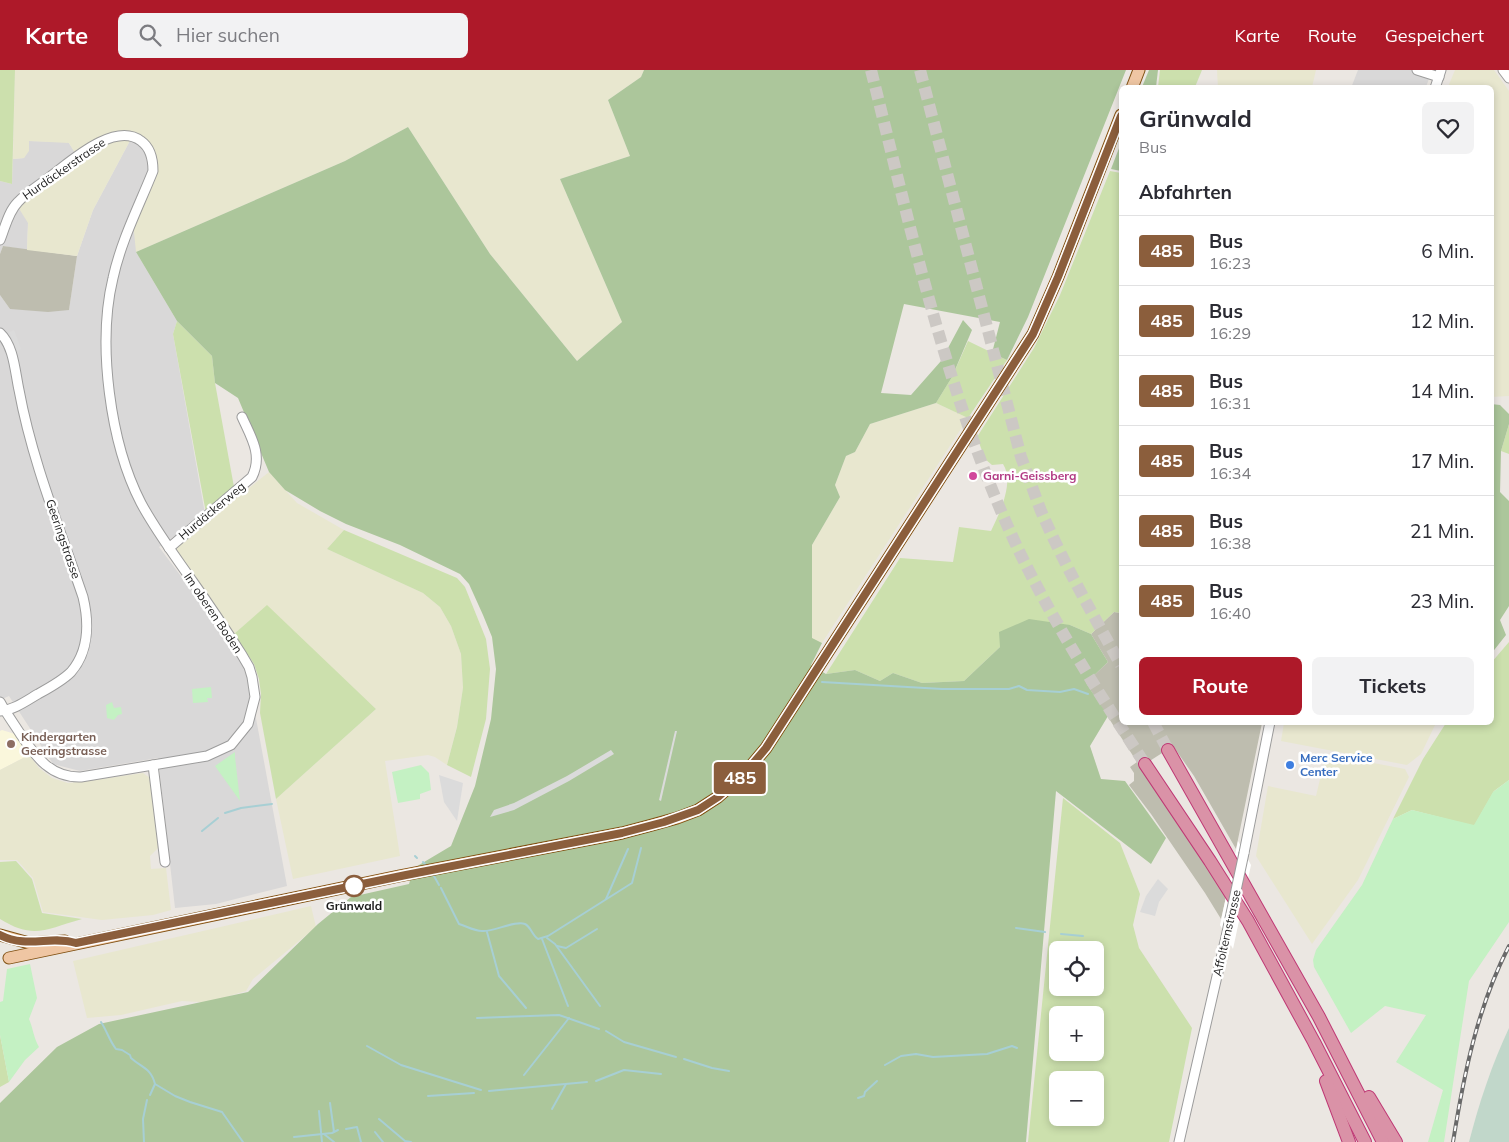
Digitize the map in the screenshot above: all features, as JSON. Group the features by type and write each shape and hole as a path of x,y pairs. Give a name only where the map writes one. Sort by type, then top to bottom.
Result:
{"highway":[{"path":"1168,750 1344,1065 1383,1142"},
{"path":"1145,764 1248,921 1365,1142"},
{"path":"1290,999 1299,1025 1334,1098 1349,1142"},
{"path":"1344,1065 1372,1101 1396,1142"}],"main road":[{"path":"1133,85 1139,70"},
{"path":"76,943 49,941 29,943 3,936 3,957 76,943 406,875 622,833 677,818 698,810 718,797 745,773 766,748 1033,334 1058,277 1119,121"}],"street":[{"path":"1417,70 1440,74"},
{"path":"1503,70 1509,78"},
{"name":"Hurdäckerstrasse","path":"0,240 10,214 17,203 64,166 103,140 124,135 139,139 146,145 151,152 153,161 152,171 127,231"},
{"name":"Im oberen Boden","path":"0,702 3,711 40,762 57,773 74,777 207,756 231,745 248,724 254,697 254,686 249,666 169,548 141,502 128,474 117,436 108,381 106,348 108,299 127,231"},
{"name":"Geeringstrasse","path":"0,333 4,336 10,351 36,460 83,597 88,627 78,660 70,672 54,685 18,706 3,711"},
{"name":"Hurdäckerweg","path":"169,548 252,477 257,468 258,460 256,449 242,417"},
{"path":"0,720 5,715 3,711"},
{"name":"Affolternstrasse","path":"1179,1142 1226,937 1269,725"},
{"path":"153,764 165,862"}],"shaded area":[{"path":"1358,70 1432,70 1427,85 1352,85"},
{"path":"133,135 153,152 136,252 177,321 173,334 205,514 159,547 226,636 248,675 287,886 216,904 175,908 158,758 80,771 53,764 9,696 0,700 0,295 10,309 69,310 77,256 93,210"},
{"path":"29,141 68,142 77,155 28,223 27,250 3,246 0,254 0,181 12,184 13,159 24,158"},
{"path":"3,246 77,256 69,310 48,312 10,309 0,295 0,254"},
{"path":"14,330 21,349 17,351 9,332"},
{"path":"1114,612 1119,613 1119,725 1262,725 1236,849 1194,776 1173,746 1145,764 1227,893 1221,919 1151,814 1129,785 1134,781 1134,773 1130,767 1137,762 1086,683 1108,662 1091,634"},
{"name":"Kindergarten Geeringstrasse","path":"0,731 15,734 29,755 0,770"},
{"path":"675,731 677,731 661,801 659,800"},
{"path":"611,750 614,754 569,781 514,810 490,817 494,810 514,803 567,776"},
{"path":"439,775 463,783 457,821 444,802"},
{"path":"1158,879 1168,889 1159,902 1155,916 1140,912 1146,896"}],"green space":[{"path":"0,70 15,70 12,184 0,181"},
{"path":"15,70 644,70 641,77 608,100 630,156 560,179 622,322 577,361 490,254 408,127 345,161 136,252 133,222 155,162 133,135 93,210 77,256 27,250 28,223 18,207 76,155 69,143 29,141 29,151 24,158 13,159"},
{"path":"644,70 1126,70 1028,317 1007,360 992,353 1000,322 904,304 881,393 911,395 941,361 963,320 972,330 952,377 936,403 870,424 855,452 846,456 835,485 840,497 812,545 812,638 822,643 811,665 826,674 855,670 880,681 893,673 922,683 964,681 1000,647 999,632 1029,619 1070,625 1091,634 1108,662 1086,683 1108,716 1090,746 1101,779 1125,781 1166,838 1151,864 1056,791 1026,1142 0,1142 0,1103 57,1047 99,1024 248,992 318,924 351,897 409,884 414,868 451,846 475,786 491,719 496,669 492,637 469,584 460,574 400,545 346,524 285,490 269,472 238,398 215,383 212,356 177,321 136,252 345,161 408,127 490,254 577,361 622,322 560,179 630,156 608,100 641,77"},
{"path":"1149,70 1158,70 1156,85 1143,85"},
{"path":"1160,70 1202,70 1196,85 1158,85"},
{"path":"1217,70 1316,70 1312,85 1218,85"},
{"path":"1455,70 1494,70 1509,91 1509,396 1494,397 1494,85 1449,85"},
{"path":"1119,148 1119,171 1111,169"},
{"path":"1110,171 1119,173 1119,613 1114,612 1091,634 1070,625 1000,647 964,681 922,683 893,673 880,681 855,670 826,674 900,558 953,562 959,527 991,531 1007,489 1006,471 1003,464 992,465 985,459 977,437 1034,348 1060,295"},
{"path":"177,321 212,356 215,383 234,487 206,513 173,334"},
{"path":"968,341 1007,360 968,418 936,403 952,377"},
{"path":"936,403 968,418 822,643 812,639 812,545 840,497 835,485 846,456 855,452 870,424"},
{"path":"1494,404 1500,405 1509,414 1509,424 1501,451 1500,492 1509,501 1509,606 1500,620 1506,635 1494,650"},
{"path":"1509,424 1509,454 1501,451"},
{"path":"269,472 297,503 344,530 327,549 423,593 440,607 451,626 461,654 463,688 457,726 447,765 428,755 385,761 400,856 293,879 276,799 376,709 267,606 234,634 174,548"},
{"path":"344,530 457,578 465,587 486,639 490,669 486,719 471,777 447,765 457,727 463,688 461,654 451,626 440,607 423,593 327,549"},
{"path":"267,605 376,709 276,799 260,713 261,694 259,679 254,664 234,634"},
{"path":"1509,642 1509,780 1494,791 1474,826 1412,810 1393,819 1423,759 1445,725 1494,725 1494,660"},
{"path":"211,687 212,698 207,698 208,702 193,703 192,689"},
{"path":"112,702 114,708 121,707 122,714 118,715 114,720 107,718 106,705"},
{"path":"1284,725 1435,725 1421,754 1407,765 1281,741"},
{"path":"235,752 235,757 240,801 215,766"},
{"path":"1326,754 1405,769 1409,777 1358,880 1312,944 1256,856 1268,786 1316,796"},
{"path":"29,755 39,768 52,778 68,783 143,773 150,778 159,847 150,856 151,869 166,868 171,910 153,915 102,920 43,912 33,878 17,860 0,860 0,770"},
{"path":"421,765 429,773 431,790 420,794 420,799 398,803 392,772"},
{"path":"1509,780 1509,922 1469,981 1444,1142 1428,1142 1443,1090 1396,1062 1426,1015 1385,1006 1351,1033 1314,967 1313,960 1316,950 1362,885 1393,819 1412,810 1474,825 1493,792"},
{"path":"1063,798 1120,843 1140,894 1133,925 1139,948 1192,1028 1169,1142 1028,1142"},
{"path":"16,861 32,879 42,913 82,919 49,929 31,931 0,919 0,862"},
{"path":"311,906 316,927 253,979 246,991 229,996 215,1008 199,1002 182,1001 121,1015 87,1018 73,961"},
{"path":"30,964 37,998 29,1019 39,1047 25,1060 9,1082 0,1035 0,1002 3,1001 7,969"},
{"path":"1509,1028 1509,1142 1469,1142 1486,1084"},
{"path":"0,1035 9,1082 0,1087"}],"pier":[{"path":"1238,841 1251,865 1233,949 1220,925"}],"waterway":[{"path":"822,682 942,689 1009,689 1019,686 1027,690 1060,692 1074,689 1088,694"},
{"path":"225,813 241,808 272,804"},
{"path":"202,831 218,818"},
{"path":"441,888 459,924 487,931 521,923 527,925 538,939 548,936 632,883 641,848"},
{"path":"606,899 628,849"},
{"path":"423,862 427,866"},
{"path":"434,876 439,885"},
{"path":"1016,928 1045,932"},
{"path":"557,946 566,948 597,929"},
{"path":"487,932 499,976 526,1008"},
{"path":"1061,934 1083,936"},
{"path":"547,938 555,944 600,1006"},
{"path":"542,939 568,1006"},
{"path":"477,1018 559,1015 599,1029"},
{"path":"524,1075 569,1018"},
{"path":"101,1022 116,1049 130,1055 151,1075 155,1084 150,1095"},
{"path":"606,1031 624,1042 676,1057"},
{"path":"367,1046 401,1065 481,1090"},
{"path":"885,1065 901,1056 916,1054 933,1057 987,1054 1012,1046 1017,1048"},
{"path":"684,1059 729,1071"},
{"path":"596,1081 624,1070 661,1074"},
{"path":"858,1098 864,1096 865,1092 877,1081"},
{"path":"489,1091 587,1082"},
{"path":"155,1084 175,1096 222,1112 243,1142"},
{"path":"552,1109 566,1084"},
{"path":"428,1096 474,1093"},
{"path":"144,1142 143,1119 147,1100"},
{"path":"330,1103 334,1132"},
{"path":"319,1111 322,1142"},
{"path":"379,1119 405,1141 411,1142"},
{"path":"346,1129 357,1127 361,1142"},
{"path":"294,1137 332,1133 338,1130"},
{"path":"375,1132 383,1142"},
{"path":"324,1134 334,1142"}],"tunnel":[{"path":"871,70 934,315 952,376 994,495 1020,553 1048,607 1119,723"},
{"path":"920,70 1021,457 1041,511 1059,550 1119,661"},
{"path":"1120,725 1145,764"},
{"path":"1155,725 1168,750"}],"railway":[{"path":"1453,1142 1467,1066 1480,1017 1488,993 1509,946"}],"bus line":[{"name":"485","path":"0,935 5,938 29,943 69,941 76,943 176,924 406,875 622,833 677,818 698,810 718,797 745,773 766,748 1033,334 1058,277 1119,121"}],"place":[{"name":"Garni-Geissberg","path":"973,476"},
{"name":"Kindergarten Geeringstrasse","path":"11,744"},
{"name":"Merc Service Center","path":"1290,765"},
{"name":"Grünwald","path":"354,886"}]}
